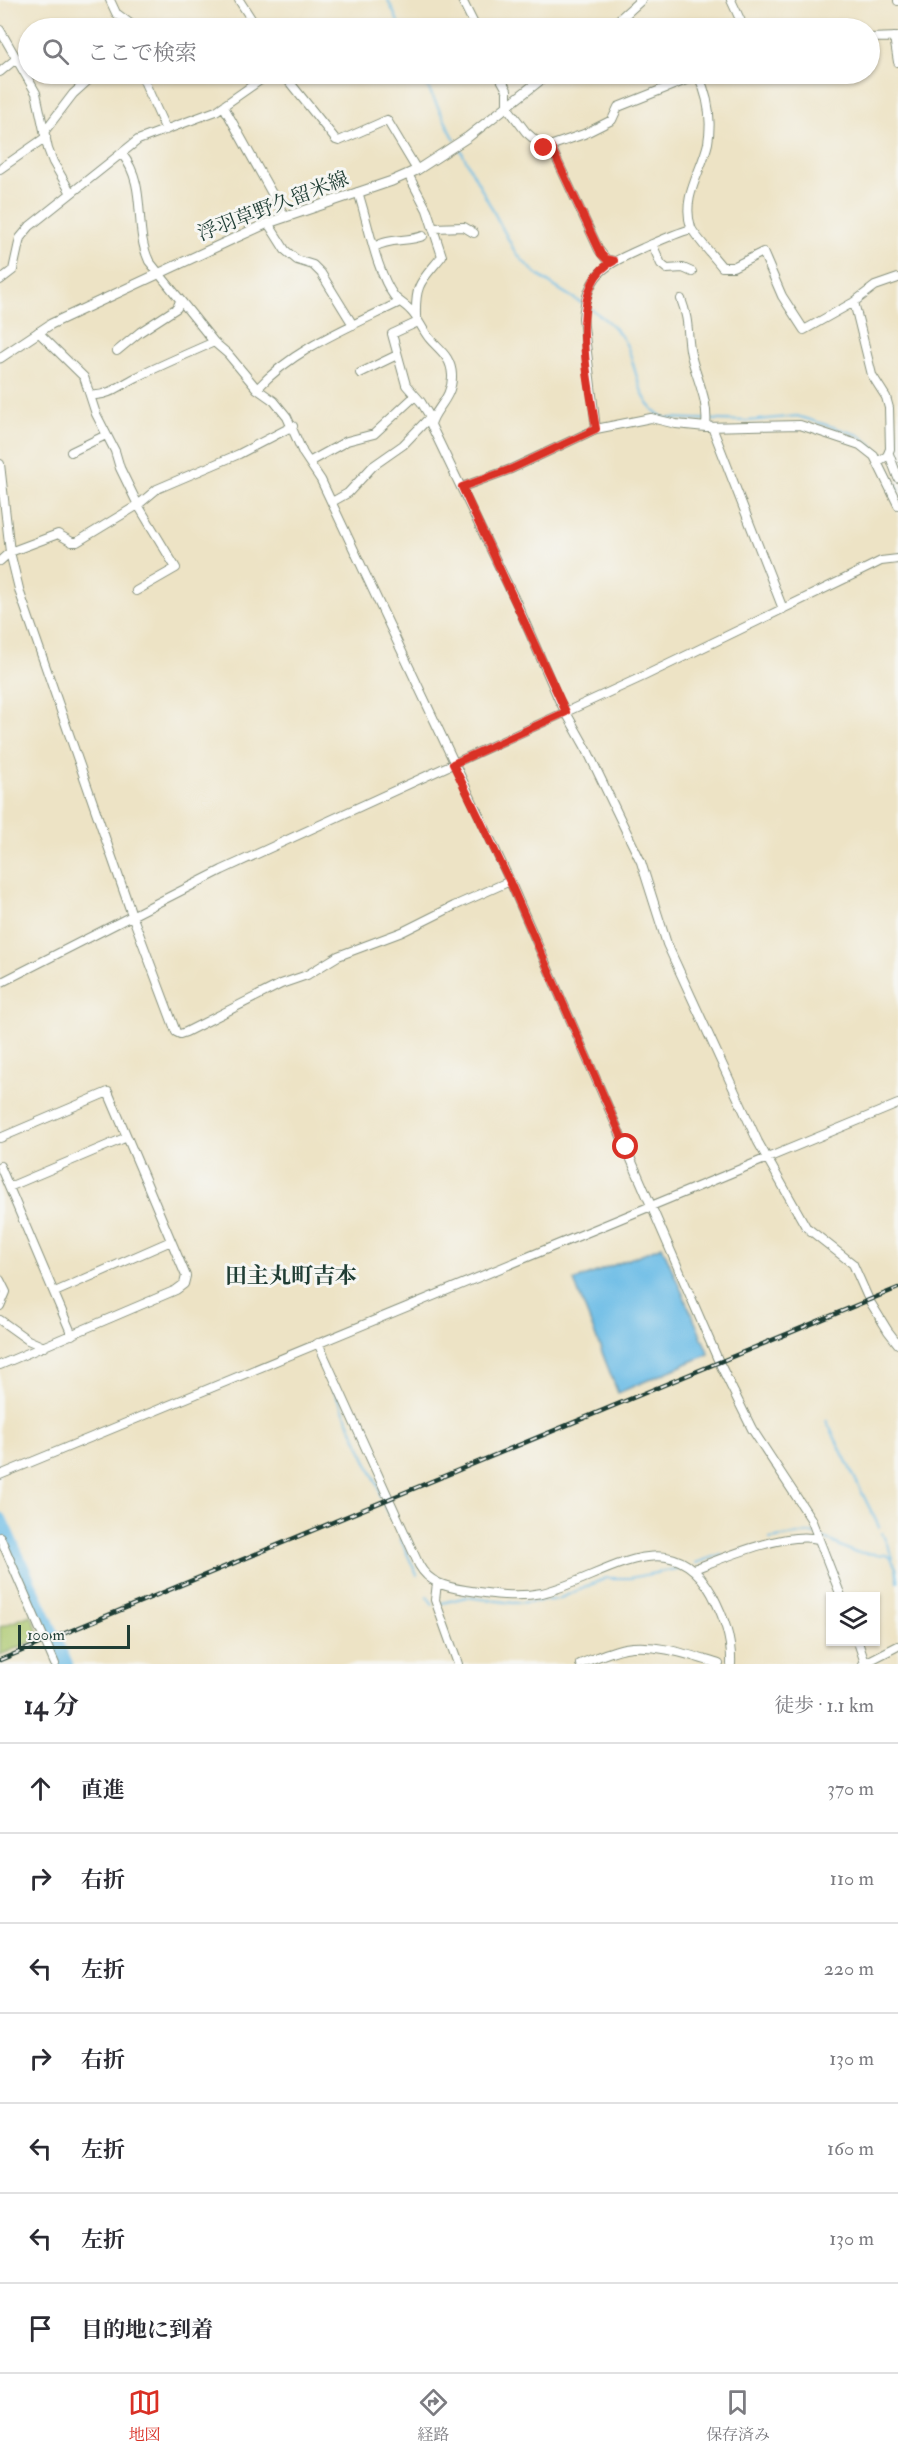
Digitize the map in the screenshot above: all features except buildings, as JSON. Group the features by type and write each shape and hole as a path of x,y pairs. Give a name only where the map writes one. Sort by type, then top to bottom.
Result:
{"main road":[{"path":"621,18 641,0"},
{"name":"浮羽草野久留米線","path":"0,358 38,332 268,223 412,172 457,144 536,84"}],"street":[{"path":"110,0 116,13 123,18"},
{"path":"240,0 251,18"},
{"path":"462,0 471,18"},
{"path":"731,0 739,18"},
{"path":"0,30 17,58 0,72"},
{"path":"880,38 896,37 898,62"},
{"path":"31,84 36,93 53,162 71,193"},
{"path":"0,169 45,135 73,94 84,84"},
{"path":"145,84 166,130"},
{"path":"0,280 13,270 20,238 30,226 138,140 224,107 255,84"},
{"path":"292,84 336,140 339,141 387,120 412,172 434,228 442,256 417,286 415,295 417,320"},
{"path":"504,84 507,90 507,107 520,125 544,148 612,120 618,106 674,84"},
{"path":"703,84 710,129 708,143 691,189 689,200 691,229 722,267 733,267 763,252 782,296 804,330 854,302 874,285 898,278"},
{"path":"224,107 285,217"},
{"path":"551,147 599,250 606,259 614,261"},
{"path":"123,154 137,182 144,251 180,301 214,342 228,354 257,389 274,401 293,426 303,453 331,500 510,882 742,1410 761,1443 804,1506 839,1592"},
{"path":"358,192 383,277 395,297 413,312 430,339 446,354 452,376 445,403 432,420 431,425 566,712 641,862 667,944 767,1158 806,1227 852,1264 888,1331 898,1344"},
{"path":"268,223 285,250 297,260 314,265 321,273 353,326"},
{"path":"434,228 464,227 474,233"},
{"path":"596,429 585,338 584,303 589,288 598,274 614,261 691,229"},
{"path":"375,247 381,243 423,237"},
{"path":"652,244 661,264 667,269 683,268 692,272"},
{"path":"681,299 688,318 690,348 703,387 708,426 783,609"},
{"path":"117,351 140,332 177,308 180,301"},
{"path":"257,389 276,370 400,302"},
{"path":"854,302 872,375 886,397 889,408 888,455 898,478"},
{"path":"417,320 392,334 406,385 421,402 432,420"},
{"path":"38,332 84,377 96,414 138,505 177,568 136,591"},
{"path":"91,395 98,396 118,388 214,342"},
{"path":"360,372 397,355"},
{"path":"309,462 340,444 374,434 415,396"},
{"path":"462,487 511,469 596,429 651,418 676,424 708,426 800,425 860,445 878,462 898,505"},
{"path":"331,500 348,494 374,466 403,446 428,419 432,420"},
{"path":"0,561 10,552 57,534 76,542 138,505 157,489 239,454 293,426"},
{"path":"71,452 106,435"},
{"path":"878,462 888,455"},
{"path":"0,464 10,552 20,593 166,1011 176,1032 180,1034 281,984 308,975 338,956 402,932 510,882"},
{"path":"0,983 222,870 566,712 881,561 898,559"},
{"path":"0,1138 108,1092 186,1276 184,1284 176,1290 0,1365"},
{"path":"0,1475 898,1104"},
{"path":"9,1187 127,1137"},
{"path":"0,1166 72,1335"},
{"path":"55,1292 171,1241"},
{"path":"0,1280 6,1292 0,1306"},
{"path":"0,1320 28,1340 44,1347"},
{"path":"318,1343 419,1565 429,1578 437,1583 496,1595 527,1595 559,1588 638,1558 652,1555 674,1558 694,1569 707,1587 723,1617 730,1642 731,1664"},
{"path":"694,1569 779,1541 817,1536"},
{"path":"0,1537 55,1664"},
{"path":"437,1583 435,1600 458,1664"},
{"path":"859,1646 864,1664 898,1646"},
{"path":"580,1664 610,1653 639,1647 681,1653 718,1664"}],"green space":[{"path":"31,1615 41,1638 0,1655 0,1627"}],"water":[{"path":"662,1246 709,1354 618,1393 574,1281"}],"waterway":[{"path":"388,0 396,18"},
{"path":"426,84 455,140"},
{"path":"458,145 521,259 537,274 583,304"},
{"path":"588,307 600,315 619,334 631,356 644,397 649,405 665,418 748,421 797,416 859,435 882,456"},
{"path":"884,461 898,490"},
{"path":"328,1377 380,1490 380,1497"},
{"path":"826,1420 879,1527"},
{"path":"384,1506 391,1518"},
{"path":"0,1519 66,1664"},
{"path":"882,1533 893,1558"},
{"path":"770,1539 815,1534"},
{"path":"820,1536 853,1552 886,1555 891,1558 896,1568 898,1582"},
{"path":"400,1538 417,1575"},
{"path":"696,1563 722,1554"},
{"path":"442,1603 466,1597 513,1603 545,1601 558,1599 606,1578 630,1578 681,1568"},
{"path":"427,1596 433,1605"}],"railway":[{"path":"0,1660 898,1288"}],"district":[{"name":"田主丸町吉本","path":"291,1276"}],"route":[{"path":"544,148 551,147 601,254 606,259 614,261 598,274 589,288 584,303 583,318 596,429 511,469 462,487 518,606 558,700 566,712 453,764 510,882 522,914 626,1147"}]}
